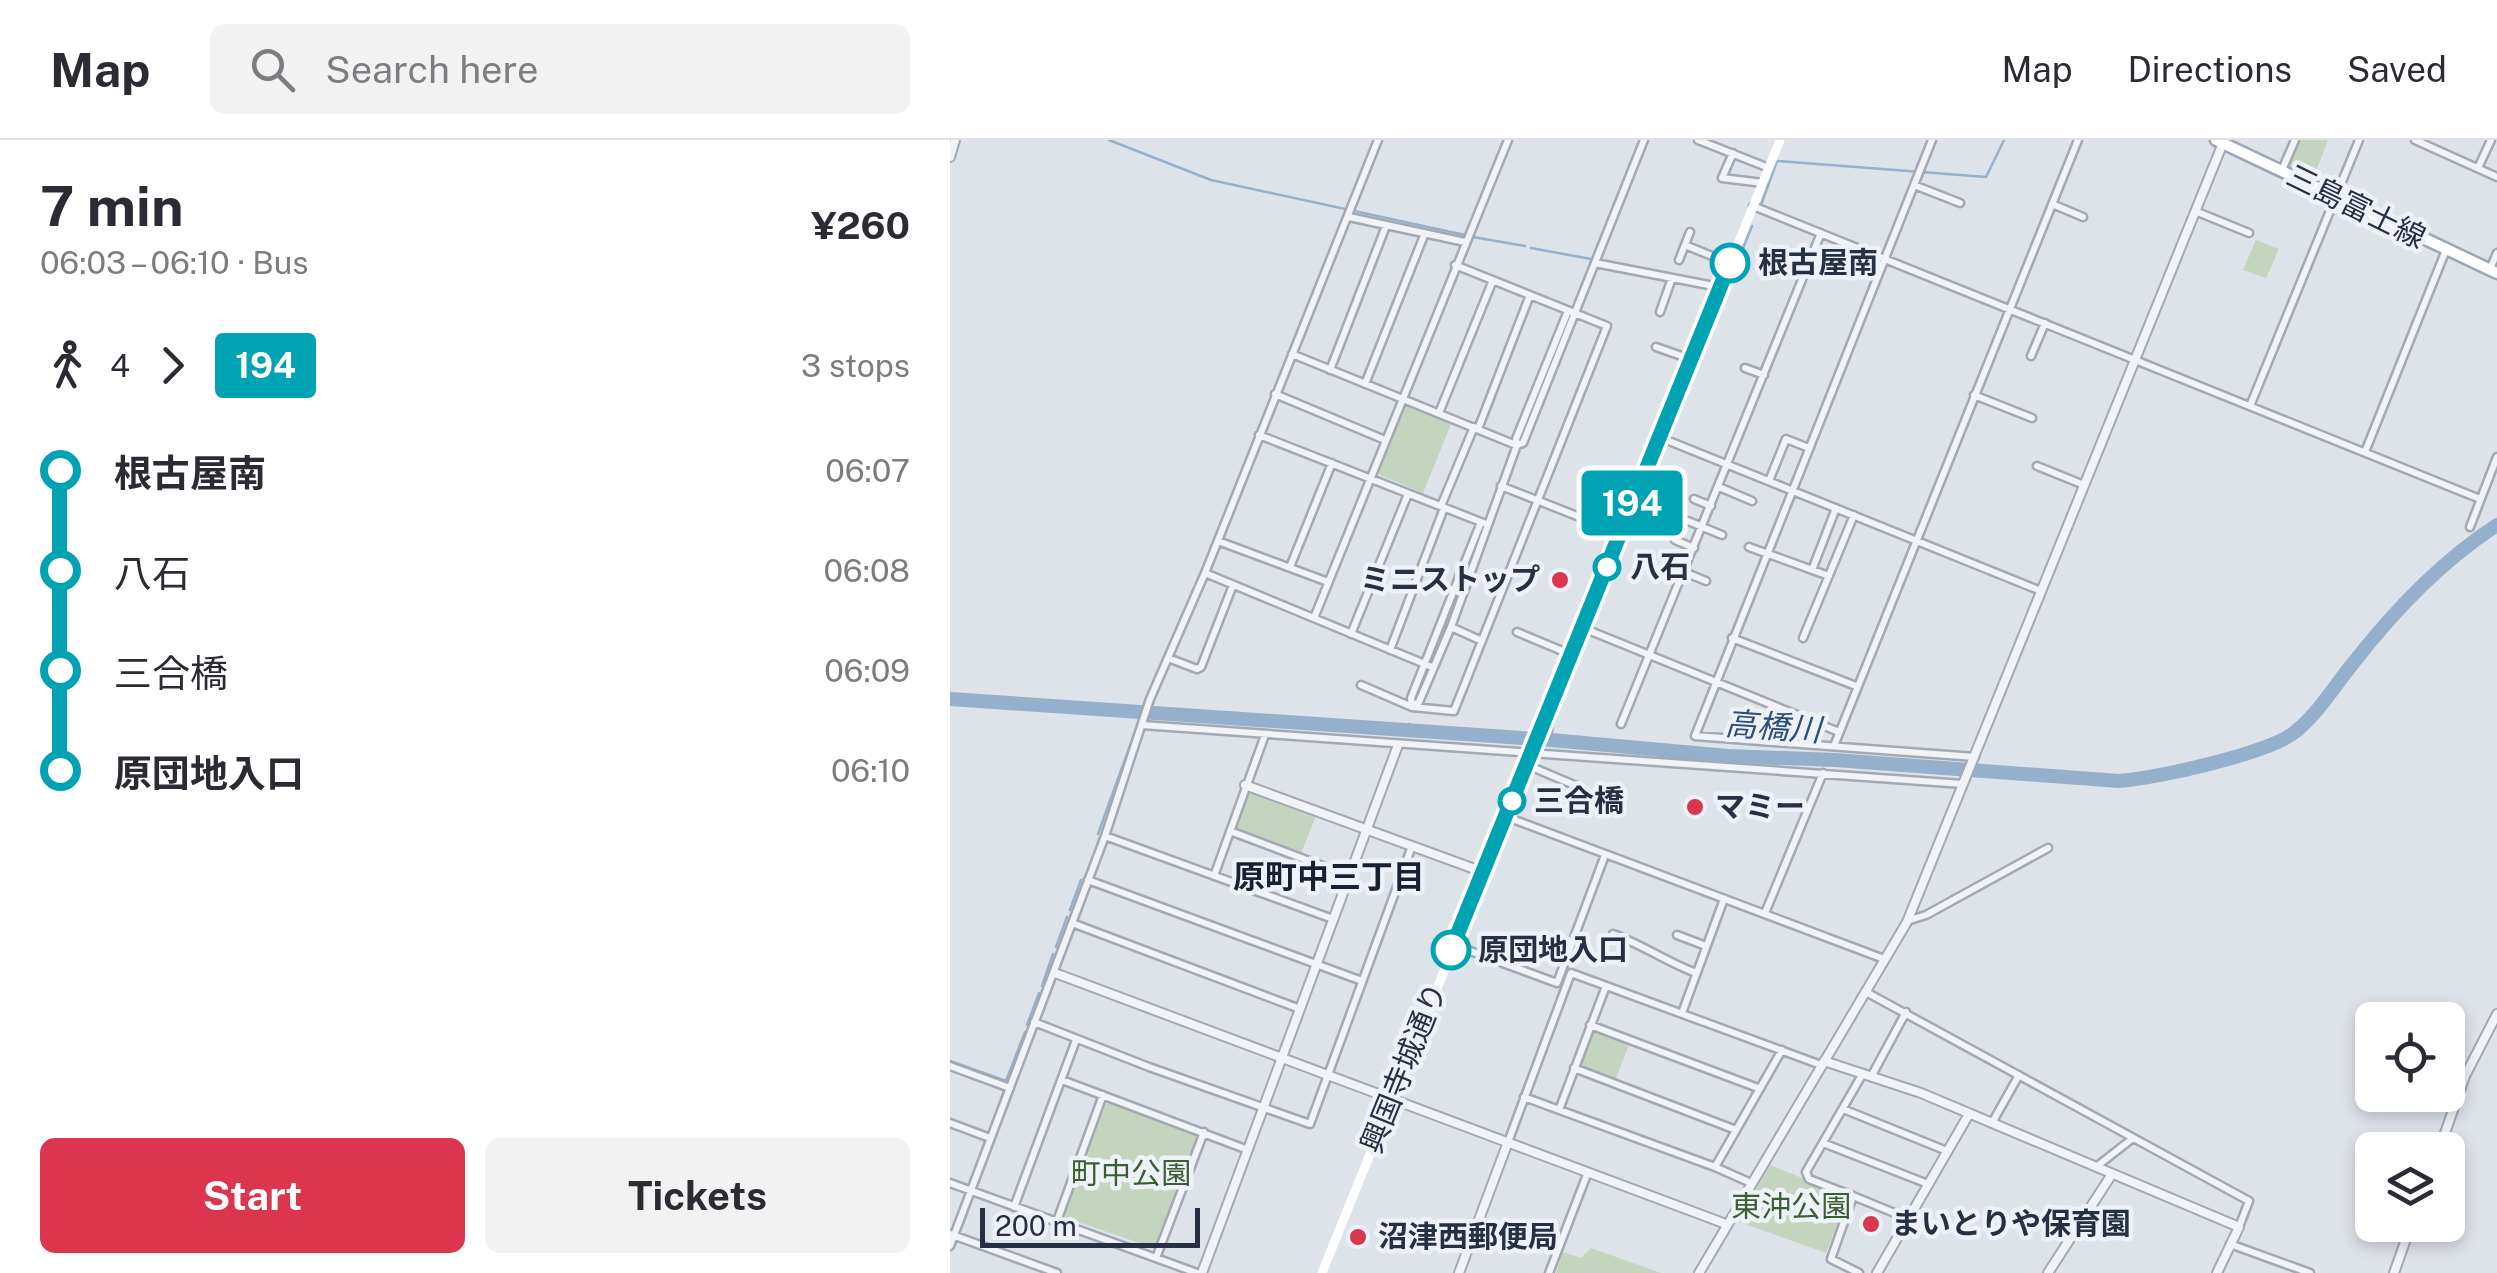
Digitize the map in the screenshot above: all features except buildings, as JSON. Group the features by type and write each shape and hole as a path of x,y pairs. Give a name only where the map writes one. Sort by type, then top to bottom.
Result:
{"main road":[{"name":"興国寺城通り","path":"1322,1273 1540,731 1572,654 1587,629 1658,436 1780,140"},
{"name":"三島富士線","path":"2221,141 2494,271"}],"street":[{"path":"950,157 954,140"},
{"path":"950,1246 1106,836 1150,699 1218,541 1378,140"},
{"path":"1314,618 1508,140"},
{"path":"1428,666 1484,523 1518,446 1523,443 1571,312 1644,140"},
{"path":"1698,140 1769,168"},
{"path":"1932,140 1695,736 1975,758"},
{"path":"1834,746 2078,140"},
{"path":"2282,170 2295,140"},
{"path":"2250,406 2359,140"},
{"path":"2414,140 2434,144 2497,177"},
{"path":"2478,168 2490,140"},
{"path":"1702,1272 1726,1224 1907,922 2221,141"},
{"path":"1733,153 1722,178 1763,183"},
{"path":"1917,177 1960,203"},
{"path":"2052,204 2083,217"},
{"path":"1753,206 2480,499"},
{"path":"2195,210 2249,233"},
{"path":"1348,217 1465,242"},
{"path":"1330,370 1386,226"},
{"path":"1679,260 1690,232"},
{"path":"1365,384 1425,233"},
{"path":"1621,724 1822,233"},
{"path":"1685,245 1730,263"},
{"path":"2365,452 2446,250"},
{"path":"2494,271 2497,253"},
{"path":"1595,263 1719,287"},
{"path":"1362,685 1412,707 1454,711 1607,326 1455,265"},
{"path":"1660,312 1672,278"},
{"path":"1440,413 1493,280"},
{"path":"1390,650 1443,507 1530,295"},
{"path":"2031,356 2044,323"},
{"path":"1656,348 1690,360"},
{"path":"1292,354 1518,446"},
{"path":"1745,368 1764,375"},
{"path":"1275,394 1386,440"},
{"path":"1974,395 2032,418"},
{"path":"1259,434 1484,523 1488,529 1450,627 1411,698 1412,707"},
{"path":"1658,436 2041,591"},
{"path":"1769,481 1786,439 1809,448"},
{"path":"2470,526 2497,457"},
{"path":"1290,568 1332,463"},
{"path":"2038,466 2084,485"},
{"path":"1501,486 1620,534"},
{"path":"1719,487 1752,501"},
{"path":"1352,634 1408,494"},
{"path":"1694,499 1711,506"},
{"path":"1812,570 1836,508"},
{"path":"1803,638 1854,516"},
{"path":"1688,521 1722,535"},
{"path":"1675,540 1694,548"},
{"path":"1218,541 1328,582"},
{"path":"1749,547 1829,576"},
{"path":"1205,572 1428,666"},
{"path":"1684,572 1706,581"},
{"path":"1168,658 1196,669 1201,666 1233,584"},
{"path":"1450,627 1482,641"},
{"path":"1587,629 1839,732"},
{"path":"1516,632 1572,654"},
{"path":"1732,638 1856,686"},
{"path":"1142,723 1530,756 1964,782"},
{"path":"1214,876 1265,735"},
{"path":"950,1183 1199,1273 1265,1109 1398,745"},
{"path":"1530,756 1579,786"},
{"path":"1765,913 1823,772"},
{"path":"1245,786 1483,872"},
{"path":"1506,817 1884,959"},
{"path":"1230,831 1349,876"},
{"path":"1106,836 1334,919"},
{"path":"1034,1022 1310,1124 1412,846"},
{"path":"1907,922 2048,848"},
{"path":"1454,945 1557,983 1605,854"},
{"path":"1088,880 1362,981"},
{"path":"1682,1013 1724,899"},
{"path":"1072,923 1302,1009"},
{"path":"1613,934 1649,947 1666,962 1696,972"},
{"path":"1677,935 1706,946"},
{"path":"1054,973 1726,1224"},
{"path":"1459,1273 1571,973 1782,1050 1921,1093 2239,1227"},
{"path":"1559,1110 1606,986"},
{"path":"1866,992 2248,1201 2216,1273"},
{"path":"1906,1012 1806,1172 1809,1179 1908,1218"},
{"path":"2445,1132 2465,1076 2497,1014"},
{"path":"1590,1026 1758,1088"},
{"path":"1014,1207 1076,1040"},
{"path":"1715,1167 1782,1050"},
{"path":"950,1066 1010,1088"},
{"path":"1574,1068 1736,1130"},
{"path":"1992,1123 2019,1075"},
{"path":"1062,1080 1248,1150"},
{"path":"1057,1221 1104,1095"},
{"path":"1524,1097 1752,1183"},
{"path":"1843,1108 1947,1151"},
{"path":"1877,1273 1970,1114"},
{"path":"950,1123 990,1138"},
{"path":"1156,1258 1204,1132"},
{"path":"2095,1167 2134,1138"},
{"path":"1823,1143 1928,1184"},
{"path":"1549,1273 1588,1172"},
{"path":"2048,1273 2112,1174"},
{"path":"1853,1196 1831,1259 1859,1273"},
{"path":"952,1234 1057,1273"},
{"path":"2394,1273 2406,1242"},
{"path":"2230,1244 2310,1273"}],"green space":[{"path":"2298,140 2328,140 2312,181 2286,169"},
{"path":"2256,240 2279,249 2266,278 2243,270"},
{"path":"1407,404 1452,422 1423,493 1380,475 1378,469"},
{"path":"1249,790 1316,816 1301,853 1234,828"},
{"path":"1594,1031 1629,1044 1615,1081 1579,1068 1588,1034"},
{"name":"町中公園","path":"1106,1104 1195,1132 1197,1137 1154,1248 1066,1218 1065,1211"},
{"name":"東沖公園","path":"1770,1165 1848,1197 1826,1253 1737,1221"},
{"path":"1591,1248 1661,1273 1556,1273 1563,1252 1581,1258"}],"waterway":[{"path":"1109,140 1211,180 1465,235"},
{"path":"1521,439 1640,140"},
{"path":"1761,205 1777,161 1986,177 2004,140"},
{"path":"1668,434 1752,226"},
{"path":"1473,237 1525,246"},
{"path":"1531,248 1591,259"},
{"path":"1551,740 1573,669 1664,444"},
{"name":"高橋川","path":"950,699 2119,781 2238,756 2295,732 2403,605 2439,570 2497,525"},
{"path":"1415,701 1473,556"},
{"name":"高橋川","path":"1409,724 1409,733"},
{"path":"1098,834 1136,729"},
{"path":"1070,910 1081,880"},
{"path":"1056,947 1067,917"},
{"path":"1042,986 1053,954"},
{"path":"1027,1025 1039,993"},
{"path":"950,1061 1006,1081 1025,1032"}],"bus line":[{"name":"194","path":"1451,950 1730,263"}],"place":[{"name":"根古屋南","path":"1730,263"},
{"name":"八石","path":"1607,567"},
{"name":"ミニストップ","path":"1560,580"},
{"name":"三合橋","path":"1512,801"},
{"name":"マミー","path":"1695,807"},
{"name":"原団地入口","path":"1451,950"},
{"name":"まいとりや保育園","path":"1871,1224"},
{"name":"沼津西郵便局","path":"1358,1237"}],"district":[{"name":"原町中三丁目","path":"1329,877"}]}
